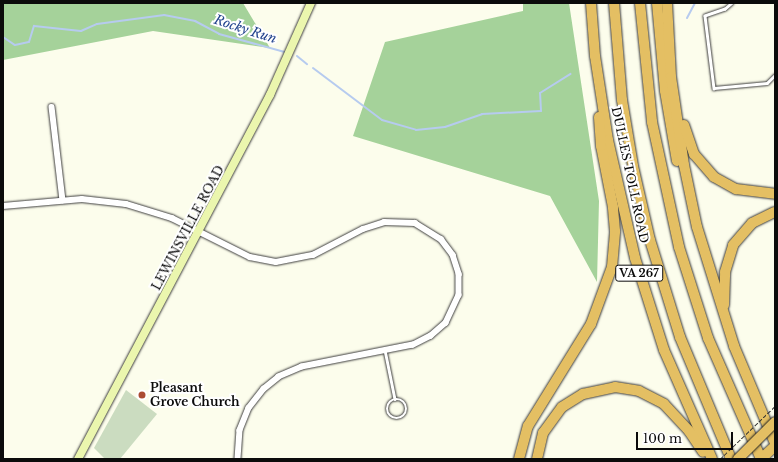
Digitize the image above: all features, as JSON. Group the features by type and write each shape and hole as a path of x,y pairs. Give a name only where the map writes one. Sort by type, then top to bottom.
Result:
{"highway":[{"name":"DULLES TOLL ROAD","path":"591,3 598,77 618,192 643,288 670,365 712,459"},
{"path":"614,3 624,114 650,240 680,336 732,459"},
{"path":"640,3 652,122 679,247 708,338 761,459 775,444 730,334 676,157 669,122 657,3"},
{"path":"667,3 672,77 691,203"},
{"path":"520,459 522,439 529,422 591,324 612,267 615,231 600,137 598,77"},
{"path":"672,77 688,141 702,166 714,177 736,189 775,194"},
{"path":"730,334 723,293 728,256 736,241 748,227 775,212"},
{"path":"537,459 543,433 562,407 584,394 616,387 639,391 664,404 689,431 708,459"},
{"path":"738,459 775,422"}],"main road":[{"name":"LEWINSVILLE ROAD","path":"78,459 200,232 274,88 311,3"}],"street":[{"path":"52,107 63,200"},
{"path":"3,206 63,200 113,202 140,207 172,218 250,257 276,262 313,255 363,229 384,222 406,221 434,232 448,247 457,264 460,285 456,306 446,323 431,336 413,344 302,367 270,384 256,398 244,419 238,441 238,459"}],"lane":[{"path":"732,3 725,9 705,16 714,88 767,83 775,75"},
{"path":"385,350 395,399"},
{"path":"395,399 402,400 407,406 406,413 400,418 392,417 388,411 389,404 395,399"}],"path":[{"path":"720,459 775,406"}],"green space":[{"path":"3,3 243,3 270,48 153,31 3,60"},
{"path":"523,3 569,3 599,201 597,282 550,196 353,136 385,42 523,11"},
{"path":"126,390 157,414 120,459 105,459 94,448"}],"waterway":[{"name":"Rocky Run","path":"687,18 695,3"},
{"name":"Rocky Run","path":"3,37 15,45 29,42 34,26 81,31 97,24 164,15 195,21 219,34 285,52"},
{"name":"Rocky Run","path":"297,56 307,64"},
{"name":"Rocky Run","path":"313,68 382,120 416,130 445,127 482,114 541,111 540,93 571,74"}],"place":[{"name":"Pleasant Grove Church","path":"142,395"}]}
